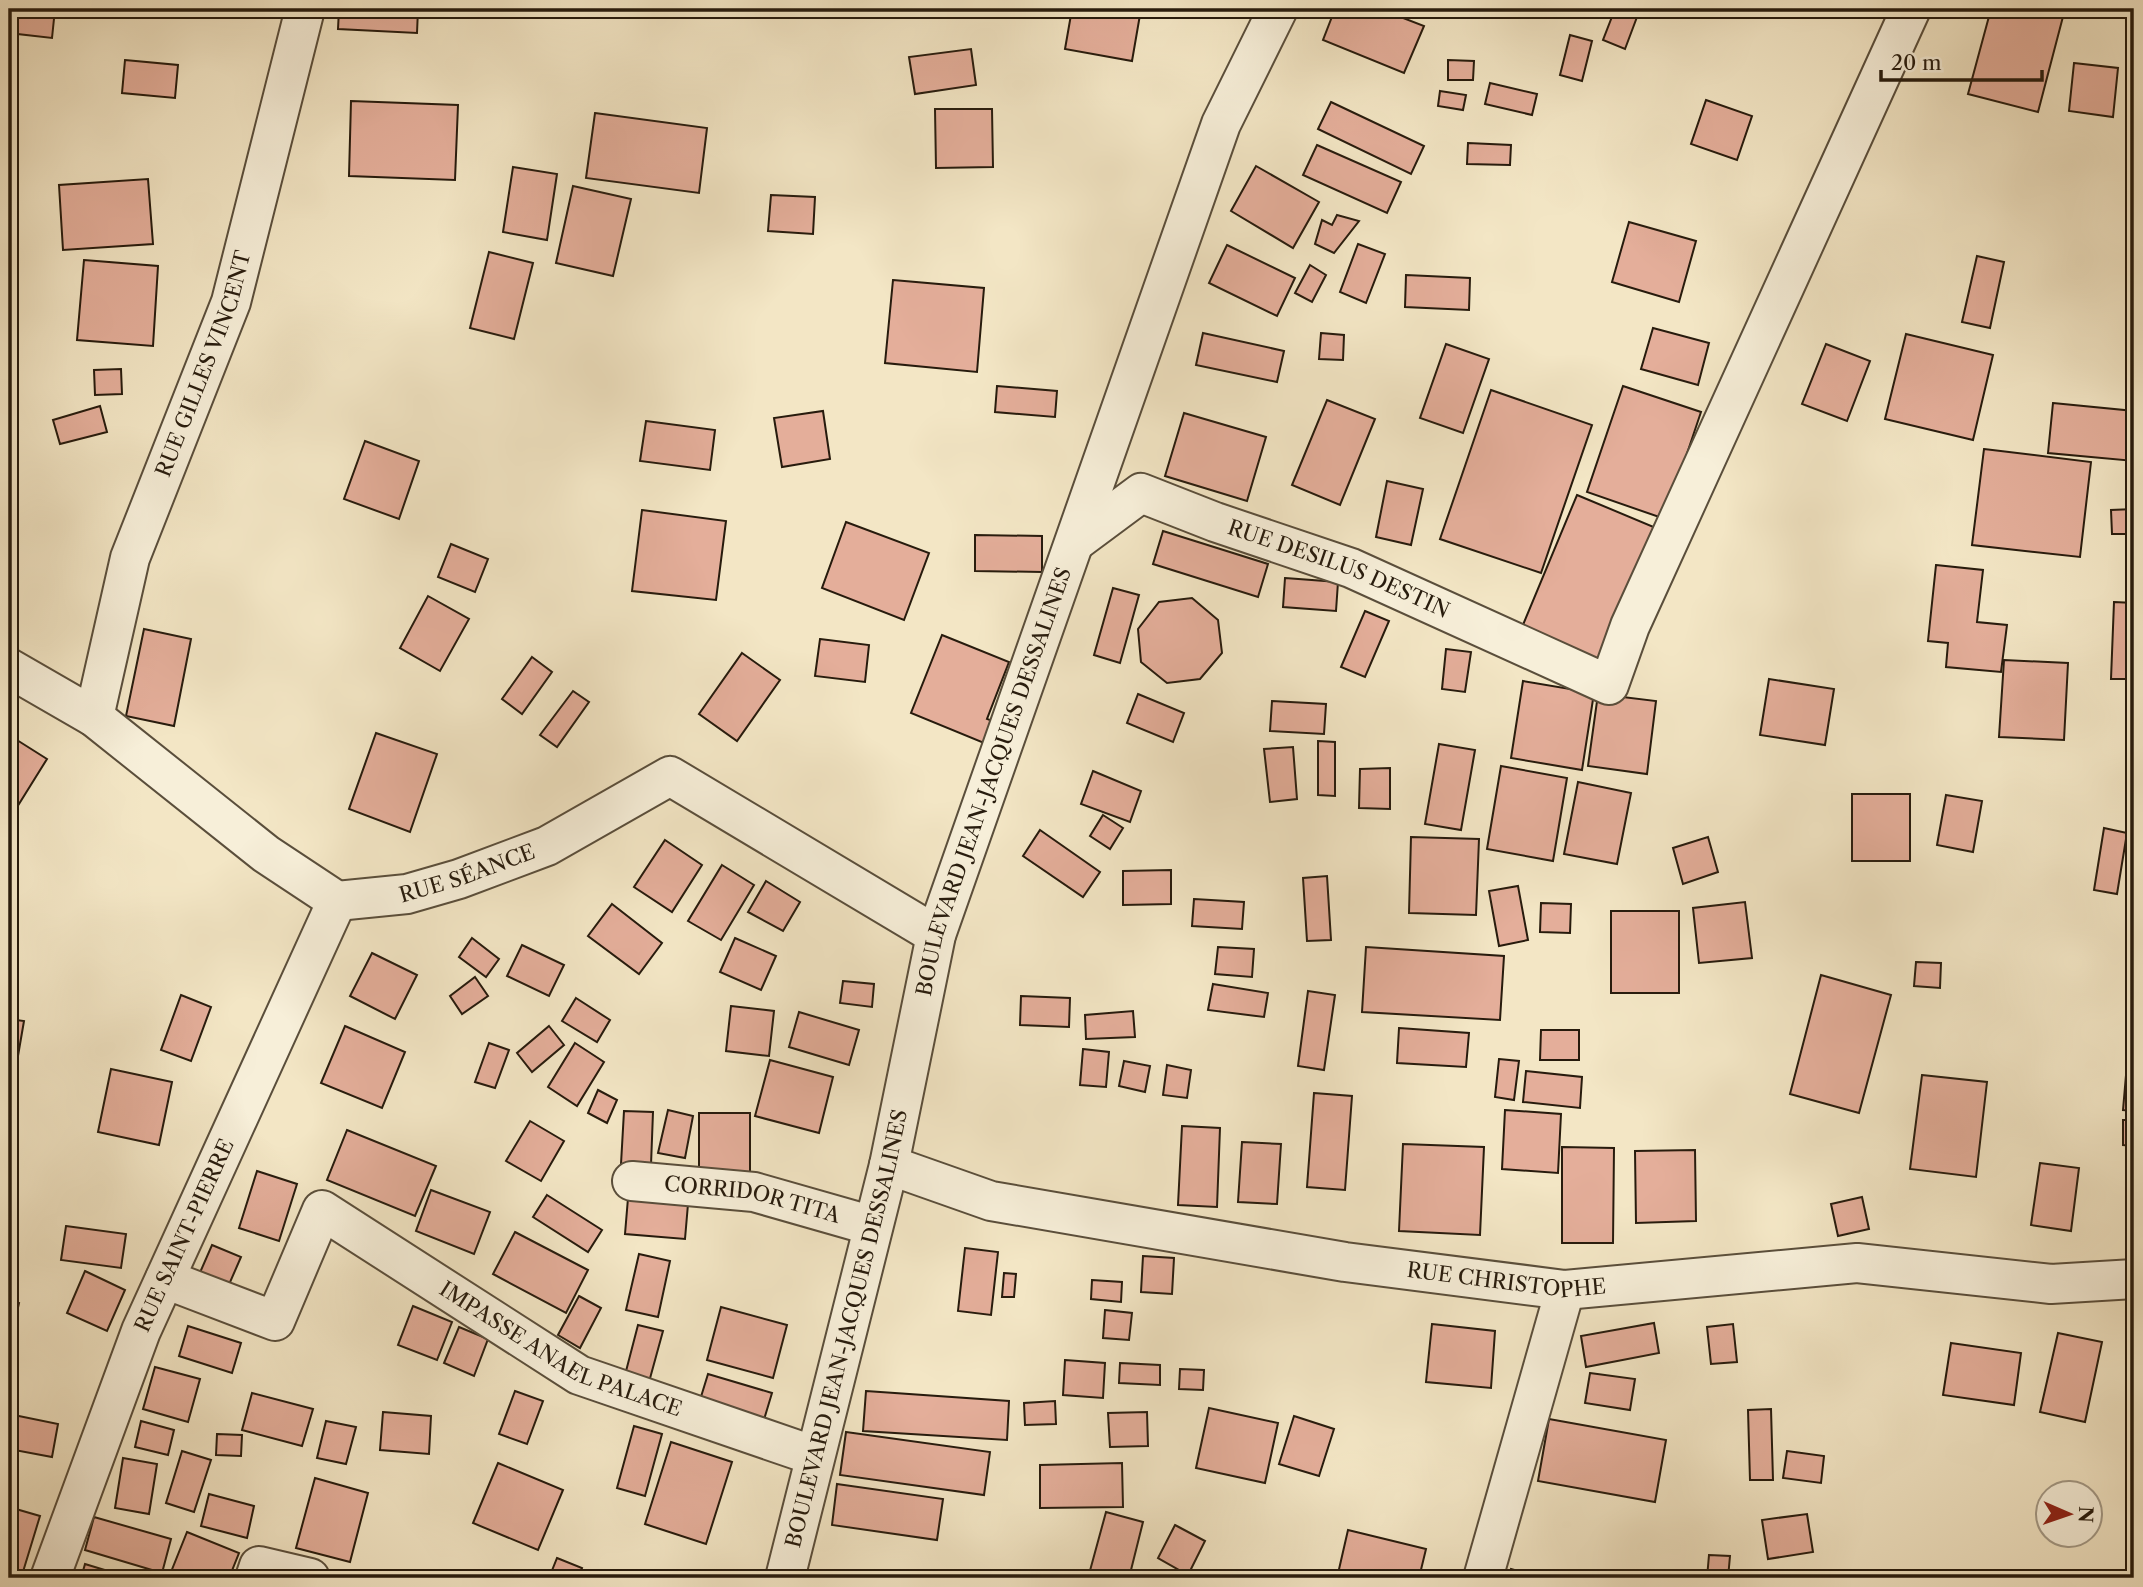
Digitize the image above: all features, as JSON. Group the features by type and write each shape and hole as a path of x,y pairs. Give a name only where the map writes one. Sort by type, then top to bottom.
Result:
{"street":[{"name":"RUE GILLES VINCENT","path":"94,717 130,558 232,302 305,9"},
{"name":"BOULEVARD JEAN-JACQUES DESSALINES","path":"785,1578 889,1164 936,935 1222,124 1278,9"},
{"name":"RUE DESILUS DESTIN","path":"1076,542 1141,493 1215,523 1351,568 1609,685 1630,626 1911,9"},
{"path":"9,668 94,717 266,854 337,901"},
{"name":"RUE SÉANCE","path":"337,901 407,894 459,879 547,846 670,776 936,935"},
{"name":"RUE SAINT-PIERRE","path":"50,1578 141,1331 337,901"},
{"name":"RUE CHRISTOPHE","path":"889,1164 991,1201 1345,1262 1565,1290 1857,1263 2051,1283 2134,1279"},
{"name":"CORRIDOR TITA","path":"632,1181 754,1192 873,1226"},
{"name":"IMPASSE ANAEL PALACE","path":"165,1279 275,1321 322,1210 579,1376 815,1456"},
{"path":"1483,1578 1565,1290"},
{"path":"255,1578 259,1566 310,1578"}],"building":[{"path":"9,9 55,9 52,38 9,33"},
{"path":"339,9 418,9 417,33 338,29"},
{"path":"1072,9 1141,9 1132,61 1065,49"},
{"path":"1335,9 1380,9 1424,26 1404,73 1323,40"},
{"path":"1615,9 1640,9 1625,49 1603,40"},
{"path":"1991,9 2065,9 2038,112 1968,94"},
{"path":"1570,35 1592,41 1582,81 1560,75"},
{"path":"971,49 976,85 915,94 909,57"},
{"path":"125,60 178,65 175,98 122,93"},
{"path":"1448,60 1474,61 1473,80 1448,80"},
{"path":"2074,63 2118,68 2113,117 2069,111"},
{"path":"1490,83 1537,94 1532,115 1485,104"},
{"path":"1440,91 1466,95 1463,110 1438,106"},
{"path":"1706,100 1752,116 1737,160 1691,144"},
{"path":"351,101 458,105 455,180 349,176"},
{"path":"1331,102 1424,146 1411,174 1318,129"},
{"path":"935,109 992,109 993,167 936,168"},
{"path":"595,113 707,128 699,193 586,178"},
{"path":"1468,143 1511,145 1510,165 1467,164"},
{"path":"1317,145 1401,182 1387,213 1303,175"},
{"path":"1256,166 1319,202 1293,248 1231,211"},
{"path":"513,167 557,174 547,240 503,232"},
{"path":"148,179 153,244 63,250 59,185"},
{"path":"573,186 631,199 613,276 556,263"},
{"path":"771,195 815,197 813,234 768,231"},
{"path":"1337,215 1359,221 1334,253 1315,244 1322,220 1332,225"},
{"path":"1629,222 1696,241 1679,302 1612,282"},
{"path":"1358,244 1385,254 1366,303 1340,292"},
{"path":"1227,245 1295,278 1277,316 1209,283"},
{"path":"489,252 533,263 514,339 470,328"},
{"path":"1977,256 2004,262 1990,328 1962,322"},
{"path":"84,260 158,266 153,346 77,340"},
{"path":"1310,265 1326,275 1312,302 1295,293"},
{"path":"1406,275 1470,278 1469,310 1405,307"},
{"path":"893,280 984,288 977,372 885,363"},
{"path":"1653,328 1709,343 1698,385 1641,369"},
{"path":"1203,333 1284,351 1277,382 1196,365"},
{"path":"1321,333 1344,335 1343,360 1319,359"},
{"path":"1906,334 1993,355 1973,440 1885,419"},
{"path":"1446,344 1489,359 1463,433 1420,418"},
{"path":"1826,344 1870,361 1847,421 1802,404"},
{"path":"121,369 122,394 95,395 94,370"},
{"path":"997,386 1057,391 1055,417 995,412"},
{"path":"1623,386 1701,412 1665,519 1587,492"},
{"path":"1491,390 1592,425 1541,573 1440,539"},
{"path":"1327,400 1375,419 1340,505 1292,485"},
{"path":"2053,403 2134,411 2134,461 2048,453"},
{"path":"100,406 107,432 60,444 53,420"},
{"path":"823,411 830,459 782,467 774,418"},
{"path":"1184,413 1266,437 1247,501 1165,476"},
{"path":"646,421 715,430 710,470 640,461"},
{"path":"365,441 419,461 399,519 344,499"},
{"path":"1984,449 2091,462 2080,557 1972,545"},
{"path":"1387,481 1423,489 1411,545 1376,537"},
{"path":"1577,495 1656,528 1600,665 1520,632"},
{"path":"2134,509 2134,534 2112,534 2111,510"},
{"path":"642,510 726,521 716,600 632,591"},
{"path":"846,522 929,553 904,620 822,588"},
{"path":"1163,531 1268,564 1258,597 1153,564"},
{"path":"975,535 1042,536 1042,572 975,571"},
{"path":"451,544 488,559 475,592 438,577"},
{"path":"1936,565 1983,570 1977,622 2007,625 2001,672 1946,667 1948,643 1928,641"},
{"path":"1285,578 1338,582 1336,611 1283,607"},
{"path":"1113,588 1139,595 1120,663 1094,655"},
{"path":"428,596 469,619 440,671 400,648"},
{"path":"1192,598 1218,620 1222,653 1200,679 1167,683 1141,662 1138,629 1159,602"},
{"path":"2114,602 2134,603 2134,679 2111,679"},
{"path":"1365,611 1389,621 1365,677 1341,667"},
{"path":"144,629 191,639 174,726 126,716"},
{"path":"942,635 1009,662 987,719 993,721 984,743 911,713"},
{"path":"820,639 869,645 865,682 815,676"},
{"path":"1446,649 1471,652 1465,692 1442,689"},
{"path":"742,653 780,680 737,741 699,714"},
{"path":"532,657 552,672 522,714 502,699"},
{"path":"2004,660 2068,663 2064,740 1999,737"},
{"path":"1769,679 1834,689 1825,745 1760,735"},
{"path":"1523,681 1594,693 1582,770 1511,758"},
{"path":"573,691 589,702 557,747 540,735"},
{"path":"1138,694 1184,713 1173,742 1127,723"},
{"path":"1598,694 1656,701 1647,774 1588,766"},
{"path":"1272,701 1326,704 1324,734 1270,731"},
{"path":"376,733 437,754 410,832 349,809"},
{"path":"9,735 47,759 9,820"},
{"path":"1318,741 1335,742 1335,796 1318,795"},
{"path":"1439,744 1475,750 1461,830 1425,824"},
{"path":"1293,747 1297,799 1270,802 1264,749"},
{"path":"1501,766 1567,778 1553,861 1487,849"},
{"path":"1390,768 1390,809 1359,808 1360,769"},
{"path":"1093,771 1141,791 1130,822 1081,804"},
{"path":"1578,782 1631,793 1617,864 1564,854"},
{"path":"1852,794 1910,794 1910,861 1852,861"},
{"path":"1946,795 1982,801 1973,852 1937,845"},
{"path":"1103,815 1123,828 1110,849 1090,836"},
{"path":"2104,828 2127,833 2117,894 2094,890"},
{"path":"1040,830 1100,872 1083,897 1023,856"},
{"path":"1411,837 1479,839 1476,915 1409,913"},
{"path":"1708,837 1718,872 1683,884 1673,848"},
{"path":"665,840 702,865 672,912 634,887"},
{"path":"722,865 754,885 721,940 688,921"},
{"path":"1171,870 1171,904 1123,905 1123,871"},
{"path":"1327,876 1331,940 1307,941 1303,878"},
{"path":"766,881 800,902 783,931 748,912"},
{"path":"1518,886 1528,940 1499,946 1489,891"},
{"path":"1194,899 1244,902 1242,929 1192,926"},
{"path":"1745,902 1752,958 1699,963 1693,908"},
{"path":"1541,903 1571,904 1570,933 1540,932"},
{"path":"612,904 662,943 639,974 588,936"},
{"path":"1611,911 1679,911 1679,993 1611,993"},
{"path":"472,938 499,959 486,977 459,957"},
{"path":"735,938 776,956 761,990 720,972"},
{"path":"522,945 564,965 549,996 507,976"},
{"path":"1218,947 1254,949 1252,977 1215,974"},
{"path":"1366,947 1504,956 1500,1020 1362,1012"},
{"path":"372,953 417,975 395,1019 350,996"},
{"path":"1916,962 1941,963 1940,988 1914,986"},
{"path":"1821,975 1891,995 1859,1113 1790,1094"},
{"path":"475,977 488,996 462,1014 450,996"},
{"path":"843,981 874,984 872,1007 840,1003"},
{"path":"1213,984 1268,993 1264,1017 1208,1010"},
{"path":"1308,991 1335,995 1324,1070 1298,1066"},
{"path":"181,995 211,1007 191,1061 161,1050"},
{"path":"1021,996 1070,998 1069,1027 1020,1025"},
{"path":"576,998 610,1020 597,1042 562,1021"},
{"path":"731,1006 774,1011 769,1056 726,1051"},
{"path":"1133,1011 1135,1037 1086,1039 1085,1015"},
{"path":"799,1012 859,1030 849,1065 789,1047"},
{"path":"9,1019 24,1021 9,1108"},
{"path":"345,1026 405,1052 382,1108 321,1083"},
{"path":"549,1026 564,1045 532,1072 517,1053"},
{"path":"1399,1028 1469,1033 1466,1067 1397,1063"},
{"path":"1541,1030 1579,1030 1579,1060 1540,1060"},
{"path":"489,1043 509,1050 495,1088 475,1082"},
{"path":"575,1043 604,1062 577,1106 548,1087"},
{"path":"1083,1049 1109,1052 1106,1087 1080,1085"},
{"path":"1499,1059 1519,1061 1514,1100 1495,1097"},
{"path":"770,1060 833,1077 819,1133 755,1116"},
{"path":"1124,1061 1150,1066 1145,1092 1119,1086"},
{"path":"1167,1065 1191,1070 1187,1098 1163,1095"},
{"path":"111,1069 172,1082 159,1145 98,1132"},
{"path":"1526,1071 1582,1077 1580,1108 1523,1102"},
{"path":"1922,1075 1987,1082 1976,1177 1910,1169"},
{"path":"2126,1075 2134,1076 2134,1111 2123,1110"},
{"path":"598,1090 617,1100 607,1123 588,1113"},
{"path":"1314,1093 1352,1096 1345,1190 1307,1187"},
{"path":"668,1110 693,1116 685,1158 658,1153"},
{"path":"1505,1110 1561,1114 1558,1173 1502,1169"},
{"path":"624,1111 653,1112 651,1165 621,1164"},
{"path":"699,1113 750,1113 750,1182 699,1181"},
{"path":"2123,1120 2134,1120 2134,1146 2123,1145"},
{"path":"530,1121 564,1141 541,1181 506,1161"},
{"path":"1182,1126 1220,1128 1217,1207 1178,1205"},
{"path":"347,1130 436,1166 415,1216 327,1180"},
{"path":"1242,1142 1281,1144 1277,1204 1238,1202"},
{"path":"1403,1144 1484,1147 1480,1235 1399,1231"},
{"path":"1562,1147 1614,1148 1613,1243 1562,1243"},
{"path":"1695,1150 1696,1221 1636,1223 1635,1151"},
{"path":"2040,1163 2079,1168 2071,1231 2031,1225"},
{"path":"257,1171 297,1184 279,1241 239,1228"},
{"path":"431,1190 490,1212 474,1254 416,1231"},
{"path":"547,1195 602,1230 588,1252 533,1217"},
{"path":"1862,1197 1869,1229 1838,1236 1831,1204"},
{"path":"628,1198 688,1204 685,1239 625,1234"},
{"path":"66,1226 126,1234 121,1268 61,1260"},
{"path":"515,1232 588,1270 566,1313 493,1274"},
{"path":"212,1245 241,1257 224,1296 195,1284"},
{"path":"965,1248 998,1252 991,1315 958,1311"},
{"path":"639,1254 670,1261 658,1317 626,1310"},
{"path":"1143,1256 1174,1258 1172,1294 1141,1292"},
{"path":"85,1271 125,1290 107,1331 67,1313"},
{"path":"1004,1273 1016,1274 1014,1297 1002,1297"},
{"path":"1092,1280 1122,1282 1121,1302 1091,1299"},
{"path":"579,1296 601,1308 580,1348 558,1335"},
{"path":"9,1301 19,1303 12,1335 9,1335"},
{"path":"413,1306 452,1322 437,1360 398,1345"},
{"path":"721,1307 787,1325 773,1378 707,1360"},
{"path":"1105,1310 1132,1313 1129,1340 1103,1338"},
{"path":"1654,1323 1659,1353 1586,1367 1581,1336"},
{"path":"1432,1324 1495,1331 1491,1388 1426,1382"},
{"path":"1733,1324 1737,1362 1711,1364 1707,1327"},
{"path":"638,1325 663,1331 649,1382 625,1375"},
{"path":"188,1326 241,1343 232,1373 179,1356"},
{"path":"459,1327 488,1339 474,1376 444,1363"},
{"path":"2058,1333 2102,1342 2085,1422 2040,1412"},
{"path":"1951,1343 2021,1353 2014,1405 1943,1395"},
{"path":"1065,1360 1105,1363 1103,1398 1063,1395"},
{"path":"1120,1363 1160,1365 1160,1385 1119,1383"},
{"path":"155,1367 200,1379 188,1422 143,1409"},
{"path":"1180,1369 1204,1370 1203,1390 1179,1389"},
{"path":"1590,1373 1635,1379 1630,1410 1585,1403"},
{"path":"708,1374 772,1393 760,1433 696,1413"},
{"path":"515,1391 543,1401 527,1444 499,1434"},
{"path":"866,1391 1009,1401 1007,1440 863,1431"},
{"path":"252,1393 313,1409 302,1446 242,1430"},
{"path":"1055,1401 1056,1424 1025,1425 1024,1403"},
{"path":"1209,1408 1278,1423 1265,1483 1196,1468"},
{"path":"1771,1409 1773,1480 1750,1480 1748,1410"},
{"path":"383,1412 431,1416 429,1454 380,1450"},
{"path":"1147,1412 1148,1446 1110,1447 1108,1413"},
{"path":"9,1414 58,1424 52,1457 9,1449"},
{"path":"1294,1416 1334,1429 1319,1476 1279,1464"},
{"path":"1549,1419 1666,1440 1655,1502 1538,1481"},
{"path":"141,1421 174,1430 168,1455 135,1447"},
{"path":"326,1421 356,1427 346,1464 317,1458"},
{"path":"634,1426 662,1434 645,1496 617,1488"},
{"path":"846,1432 990,1452 984,1495 840,1475"},
{"path":"217,1434 242,1435 241,1456 216,1455"},
{"path":"671,1442 732,1462 706,1544 645,1524"},
{"path":"182,1451 211,1460 194,1512 166,1503"},
{"path":"1787,1451 1824,1456 1821,1483 1783,1478"},
{"path":"123,1458 157,1464 149,1514 115,1508"},
{"path":"498,1463 563,1490 538,1550 473,1523"},
{"path":"1122,1463 1123,1507 1040,1508 1040,1465"},
{"path":"315,1478 368,1493 350,1562 296,1548"},
{"path":"837,1484 943,1499 937,1540 832,1525"},
{"path":"209,1494 254,1506 247,1538 201,1526"},
{"path":"9,1507 40,1516 22,1575 9,1571"},
{"path":"1106,1512 1143,1522 1129,1578 1088,1578"},
{"path":"1807,1514 1813,1552 1768,1559 1762,1520"},
{"path":"94,1517 171,1539 162,1573 85,1550"},
{"path":"1175,1525 1205,1541 1188,1575 1158,1558"},
{"path":"1348,1530 1426,1549 1419,1578 1337,1578"},
{"path":"187,1532 239,1553 229,1578 169,1577"},
{"path":"1709,1555 1730,1556 1728,1578 1707,1578"},
{"path":"557,1558 582,1568 578,1578 549,1578"},
{"path":"85,1564 131,1578 81,1578"},
{"path":"1511,1569 1543,1578 1508,1578"}]}
